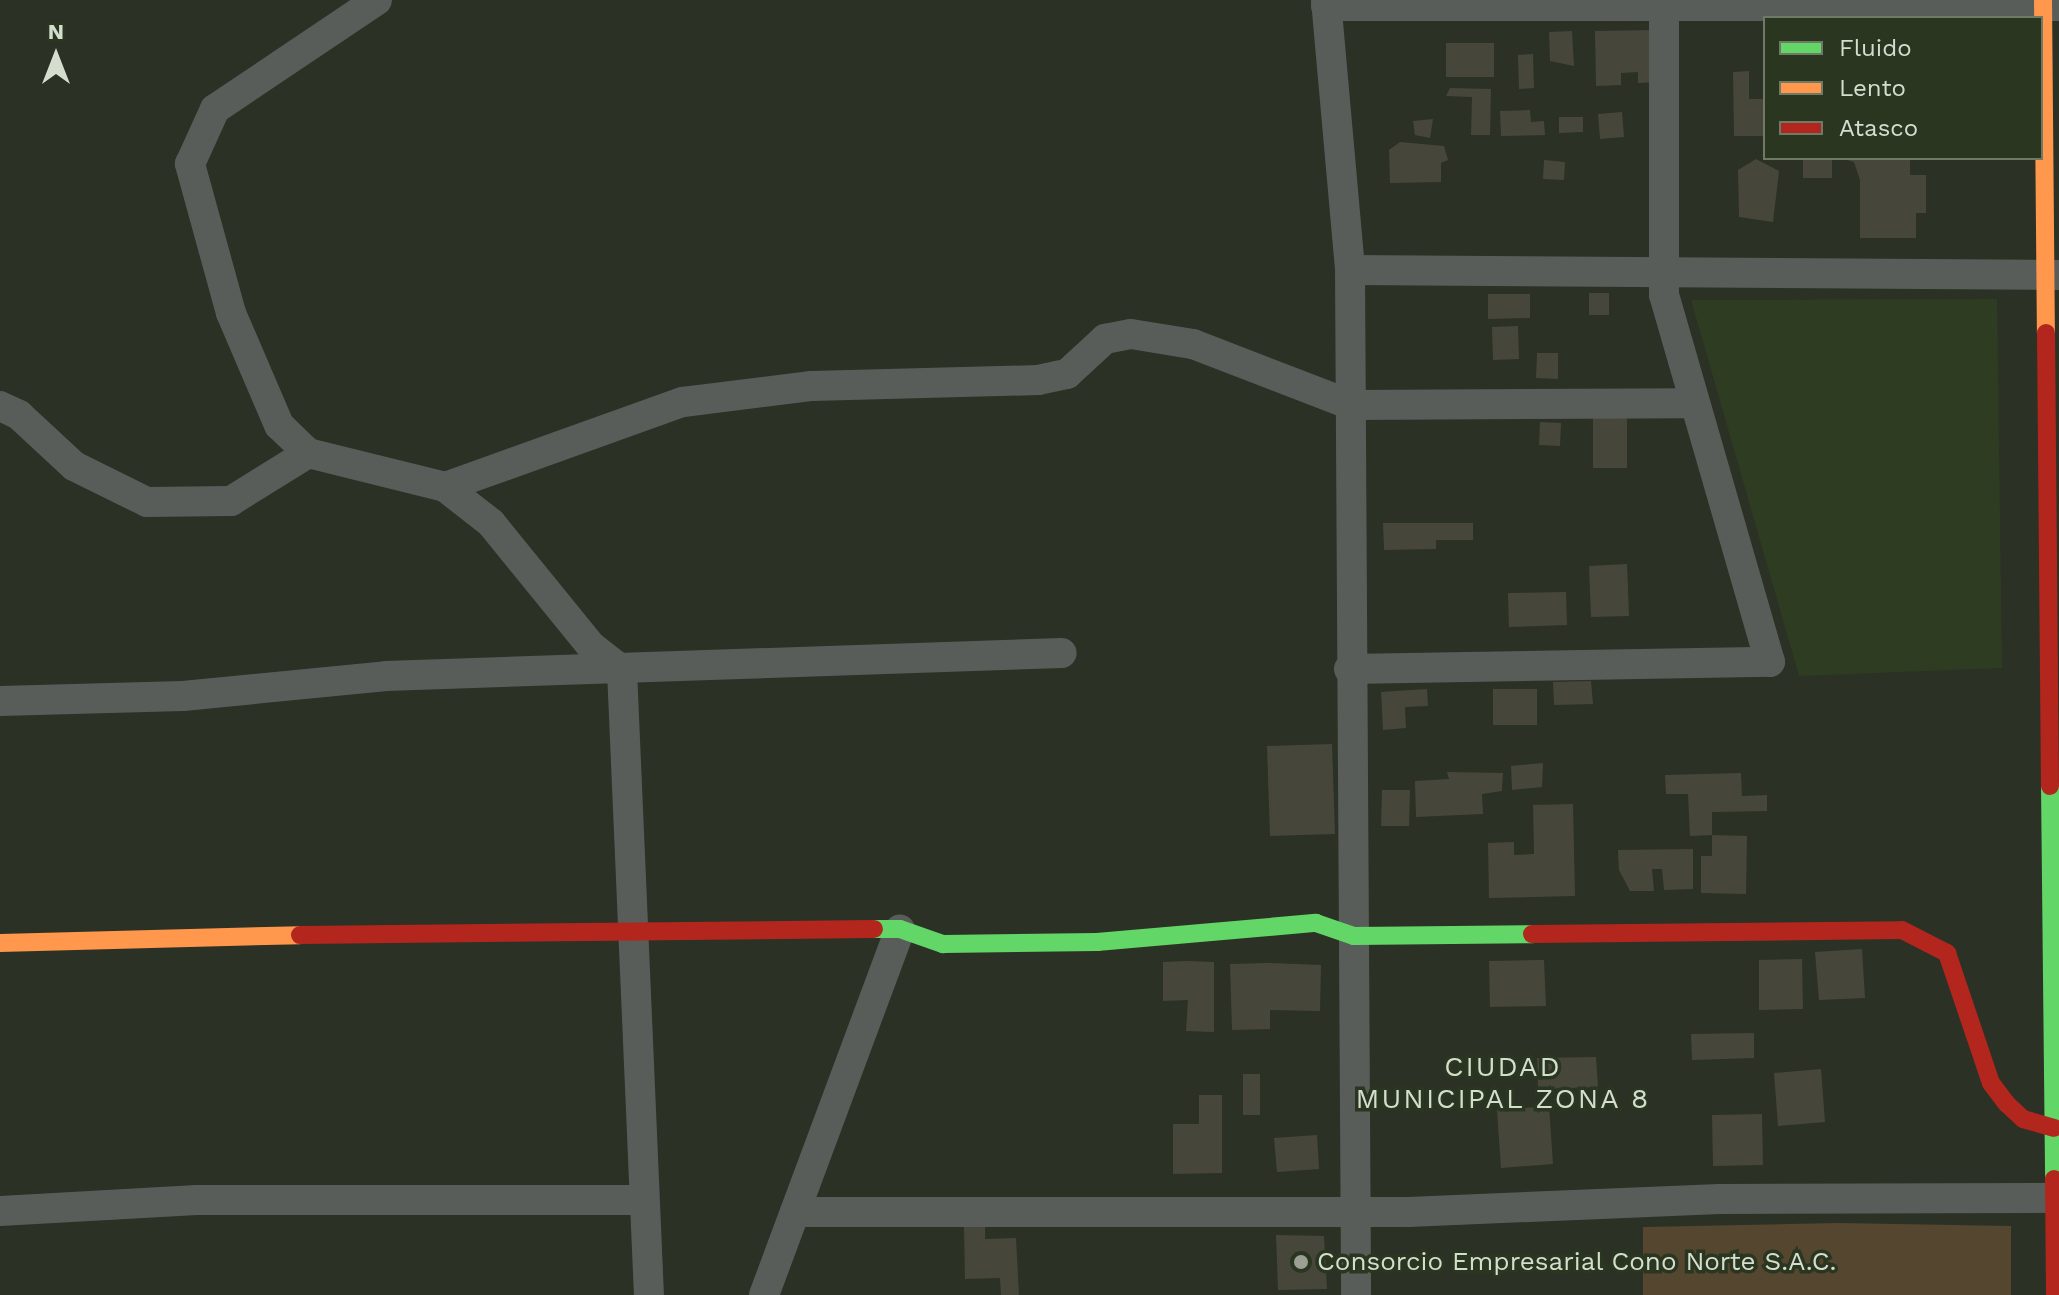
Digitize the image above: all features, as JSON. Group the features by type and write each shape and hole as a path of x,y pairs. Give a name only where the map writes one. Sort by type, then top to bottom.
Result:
{"street":[{"path":"377,0 215,109 190,164 207,243 237,327 279,425 308,453 445,487 491,523 591,646 622,670"},
{"path":"1349,669 1770,662 1691,403 1662,271 1664,2"},
{"path":"1356,1295 1349,669 1350,270 1326,3 1664,2 2048,4 2054,1128 2057,1198 2055,1295"},
{"path":"1350,270 2051,276"},
{"path":"445,487 683,402 812,386 1038,380 1067,374 1105,339 1131,334 1193,344 1351,405 1691,403"},
{"path":"0,406 19,415 74,466 147,502 231,501 308,453"},
{"path":"0,701 183,696 386,676 1062,653"},
{"path":"622,670 629,927 649,1295"},
{"path":"0,943 629,927 900,929 943,944 1097,942 1316,923 1354,936 1902,930 1947,953 1991,1083 2023,1119 2054,1128"},
{"path":"764,1295 900,929"},
{"path":"795,1212 1357,1211 1736,1198 2057,1198"},
{"path":"0,1211 197,1200 643,1200"}],"shaded area":[{"path":"1997,299 2002,668 1799,676 1691,300"},
{"path":"1839,1223 2011,1226 2011,1295 1643,1295 1643,1227"}],"building":[{"path":"1655,30 1657,82 1638,83 1638,72 1621,73 1621,85 1596,86 1595,31"},
{"path":"1572,31 1574,66 1550,61 1549,32"},
{"path":"1446,43 1494,43 1494,77 1446,77"},
{"path":"1533,54 1534,88 1519,89 1518,55"},
{"path":"1749,71 1749,99 1763,99 1763,136 1734,136 1733,72"},
{"path":"1450,88 1491,89 1490,135 1471,135 1472,97 1446,96"},
{"path":"1530,110 1531,122 1544,121 1545,135 1501,136 1500,111"},
{"path":"1622,112 1624,137 1600,139 1598,114"},
{"path":"1559,117 1583,117 1583,132 1559,133"},
{"path":"1433,119 1430,138 1415,135 1413,121"},
{"path":"1400,142 1444,146 1448,160 1441,163 1441,182 1390,183 1389,150"},
{"path":"1756,159 1779,171 1773,222 1739,217 1738,170"},
{"path":"1544,160 1565,162 1564,180 1543,179"},
{"path":"1803,160 1832,160 1832,178 1803,178"},
{"path":"1847,160 1910,160 1910,175 1926,175 1926,213 1916,213 1916,238 1860,238 1860,180 1854,162"},
{"path":"1589,293 1609,293 1609,315 1589,315"},
{"path":"1488,294 1530,294 1530,318 1488,319"},
{"path":"1518,326 1519,359 1493,360 1492,327"},
{"path":"1537,353 1558,353 1558,379 1536,378"},
{"path":"1593,418 1627,418 1627,468 1593,468"},
{"path":"1540,422 1561,423 1560,446 1539,445"},
{"path":"1383,523 1473,523 1473,540 1436,540 1436,549 1384,550"},
{"path":"1627,564 1629,616 1591,617 1589,566"},
{"path":"1566,592 1567,625 1509,627 1508,593"},
{"path":"1591,681 1593,704 1554,705 1553,682"},
{"path":"1427,689 1428,706 1405,707 1406,728 1383,730 1381,692"},
{"path":"1493,689 1537,689 1537,725 1493,725"},
{"path":"1332,744 1335,834 1270,836 1267,746"},
{"path":"1543,763 1542,787 1512,790 1511,766"},
{"path":"1447,772 1503,773 1502,791 1482,794 1483,814 1416,817 1415,781 1449,779"},
{"path":"1741,773 1742,796 1767,795 1767,811 1712,812 1712,835 1690,836 1688,794 1666,794 1665,775"},
{"path":"1382,790 1410,790 1409,826 1381,826"},
{"path":"1573,804 1575,896 1489,898 1488,843 1514,842 1514,855 1534,854 1533,805"},
{"path":"1712,835 1747,836 1746,894 1701,893 1701,856 1712,856"},
{"path":"1693,849 1693,889 1664,890 1662,869 1652,869 1654,891 1630,891 1619,870 1618,850"},
{"path":"1862,949 1865,998 1819,1000 1815,952"},
{"path":"1802,959 1803,1009 1759,1010 1759,960"},
{"path":"1544,960 1546,1006 1490,1007 1489,961"},
{"path":"1163,962 1214,962 1214,1032 1186,1031 1188,1000 1163,1001"},
{"path":"1230,964 1321,965 1320,1011 1270,1010 1270,1029 1232,1030"},
{"path":"1754,1033 1754,1058 1692,1060 1691,1034"},
{"path":"1596,1057 1598,1087 1538,1089 1537,1058"},
{"path":"1821,1069 1825,1122 1778,1126 1774,1073"},
{"path":"1243,1074 1260,1074 1260,1115 1243,1115"},
{"path":"1199,1095 1222,1095 1222,1173 1173,1174 1173,1124 1199,1124"},
{"path":"1549,1106 1553,1164 1501,1168 1497,1110"},
{"path":"1762,1114 1763,1165 1713,1166 1712,1115"},
{"path":"1317,1135 1319,1169 1277,1172 1274,1138"},
{"path":"985,1226 985,1239 1016,1238 1019,1295 1001,1295 1000,1278 965,1279 964,1227"},
{"name":"Consorcio Empresarial Cono Norte S.A.C.","path":"1276,1235 1324,1236 1327,1289 1278,1290"}],"traffic: fast":[{"path":"2050,786 2054,1179"},
{"path":"874,929 900,929 943,944 1097,942 1316,923 1354,936 1532,934"}],"traffic: slow":[{"path":"2043,0 2046,333"},
{"path":"0,943 300,935"}],"traffic: jam":[{"path":"2046,333 2050,786"},
{"path":"300,935 874,929"},
{"path":"1532,934 1902,930 1947,953 1991,1083 2007,1104 2023,1119 2054,1128"},
{"path":"2054,1179 2055,1295"}],"place":[{"name":"Consorcio Empresarial Cono Norte S.A.C.","path":"1301,1262"}],"district":[{"name":"CIUDAD MUNICIPAL ZONA 8","path":"1503,1083"}]}
